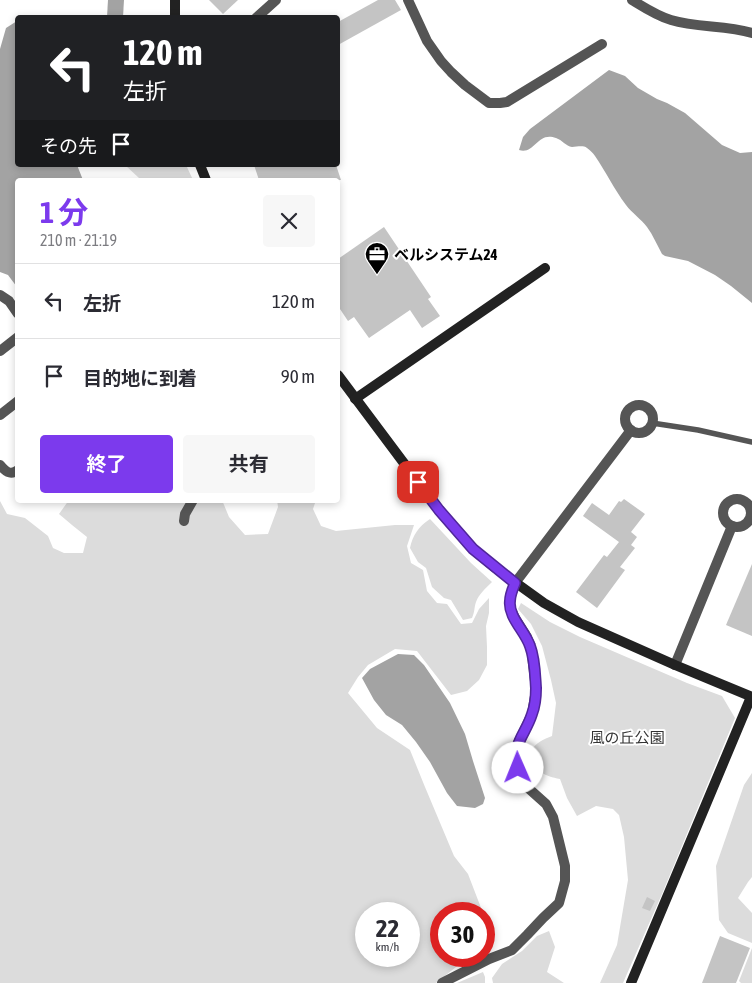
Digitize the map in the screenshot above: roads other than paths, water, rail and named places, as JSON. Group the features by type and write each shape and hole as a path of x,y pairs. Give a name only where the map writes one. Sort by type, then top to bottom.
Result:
{"street":[{"path":"175,0 175,15"},
{"path":"259,15 276,0"},
{"path":"408,0 422,32 441,61 465,85 489,103 507,102 602,44"},
{"path":"632,0 653,13 671,20 737,29 752,33"},
{"path":"355,398 545,268"},
{"path":"0,295 15,310"},
{"path":"0,351 15,339"},
{"path":"340,378 439,510 473,549 515,583 544,603 578,622 751,697 631,983"},
{"path":"0,415 15,403"},
{"path":"633,406 646,407 652,414 652,423 650,427 637,433 626,425 625,416 633,406"},
{"path":"442,983 512,950 559,903 565,881 565,866 554,817 546,804 527,787 520,774 517,761 517,745 532,714 536,690 531,647 510,607 510,599 515,583 631,430"},
{"path":"0,465 8,473 15,472"},
{"path":"184,521 185,514 191,503"},
{"path":"675,665 732,526"}],"lane":[{"path":"652,423 698,430 752,442"}],"place":[{"name":"ベルシステム24","path":"377,275"}],"park label":[{"name":"風の丘公園","path":"627,737"}]}
